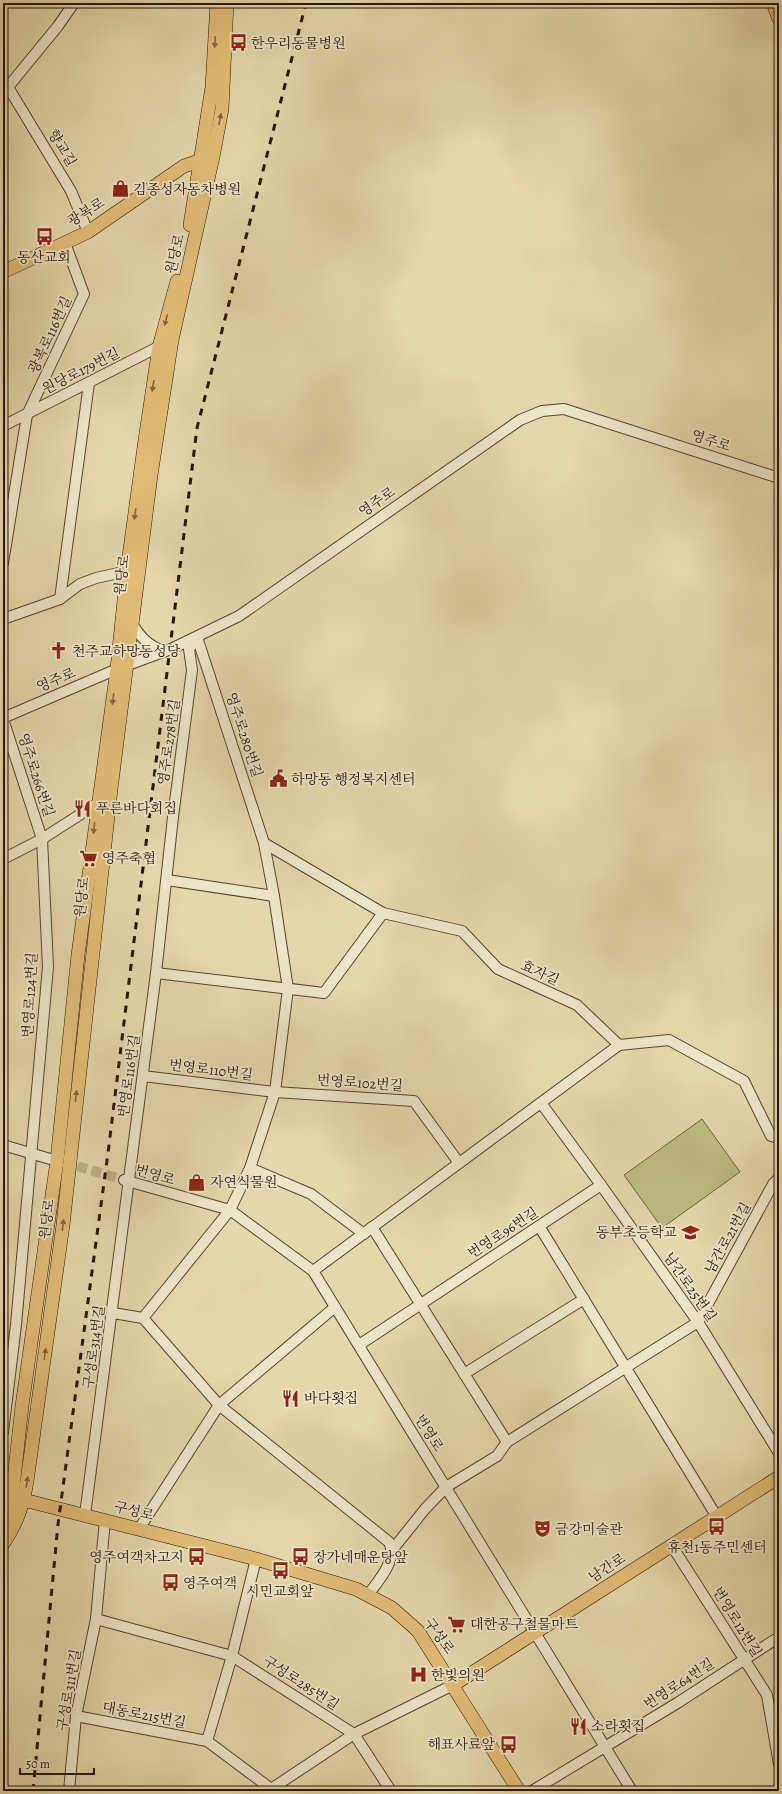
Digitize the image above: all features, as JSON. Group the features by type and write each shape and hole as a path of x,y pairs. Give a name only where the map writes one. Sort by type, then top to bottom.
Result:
{"main road":[{"name":"원당로","path":"3,1544 16,1525 13,1498 22,1406 57,1161 78,955 98,803 122,667 132,626 133,570 151,475 172,340 207,158 217,3"},
{"name":"원당로","path":"3,1520 13,1498 63,1224 111,789 122,667 159,347 184,256 207,158 222,109 227,3"},
{"path":"773,3 779,18"},
{"name":"광복로","path":"3,272 88,232 175,172 207,158"},
{"name":"남간로","path":"453,1685 779,1477"},
{"name":"구성로","path":"13,1498 256,1559 356,1589 392,1608 418,1631 519,1791"}],"street":[{"path":"5,86 58,26 74,3"},
{"name":"향교길","path":"5,86 71,191 88,232"},
{"name":"광복로116번길","path":"3,563 27,415 84,294 65,243"},
{"name":"원당로179번길","path":"3,426 172,340"},
{"path":"60,599 89,383"},
{"name":"영주로","path":"3,719 122,667 197,637 239,616 520,420 542,411 564,409 779,478"},
{"path":"3,619 60,599 80,584 96,578 133,570"},
{"path":"132,626 151,646 164,651"},
{"name":"영주로280번길","path":"197,637 264,843"},
{"name":"영주로278번길","path":"156,973 173,818 192,670 189,649 197,637"},
{"name":"영주로266번길","path":"3,719 42,839"},
{"path":"3,859 42,839 98,803"},
{"name":"번영로124번길","path":"3,1432 16,1325 48,967 42,839"},
{"path":"143,1318 230,1210 250,1168 275,1092 288,989 274,896 264,843"},
{"name":"효자길","path":"264,843 383,913 462,931 498,969 577,1005 619,1045"},
{"path":"167,880 274,896"},
{"path":"156,973 324,993 383,913"},
{"name":"번영로116번길","path":"127,1181 143,1076 156,973"},
{"path":"313,1271 619,1045 669,1040 744,1081 771,1136 779,1138"},
{"name":"번영로110번길","path":"143,1076 275,1092"},
{"name":"번영로102번길","path":"275,1092 414,1101 459,1163"},
{"name":"남간로25번길","path":"540,1103 601,1185 698,1322 779,1453"},
{"path":"3,1145 57,1161"},
{"path":"250,1168 311,1194 368,1230 420,1304 507,1442"},
{"name":"남간로21번길","path":"698,1322 773,1184 779,1178"},
{"name":"번영로","path":"127,1181 230,1210 313,1271 632,1791"},
{"name":"구성로314번길","path":"85,1515 112,1314 127,1181"},
{"name":"번영로96번길","path":"359,1344 601,1185"},
{"path":"539,1226 717,1517"},
{"path":"464,1374 584,1299"},
{"path":"139,1529 219,1405 335,1307"},
{"path":"112,1314 143,1318 219,1405 293,1466 364,1520 389,1542 393,1549"},
{"path":"368,1596 391,1560 393,1549 424,1509 446,1487 497,1456 507,1442 625,1366 698,1322"},
{"name":"구성로311번길","path":"69,1791 76,1716 96,1619 105,1520"},
{"name":"번영로12번길","path":"672,1546 743,1659 768,1695 779,1764"},
{"path":"207,1741 232,1656 256,1559"},
{"path":"96,1619 232,1656"},
{"name":"번영로64번길","path":"532,1791 679,1702 779,1637"},
{"name":"구성로285번길","path":"232,1656 354,1734"},
{"path":"272,1790 354,1734 453,1685"},
{"name":"대동로215번길","path":"76,1716 207,1741 272,1790"},
{"path":"354,1734 391,1791"}],"green space":[{"path":"702,1119 740,1172 662,1228 624,1175"}],"tunnel":[{"path":"63,1162 124,1180"}],"railway":[{"path":"33,1791 58,1524 108,1153 197,428 306,3"}],"place":[{"name":"한우리동물병원","path":"238,43"},
{"name":"김종성자동차병원","path":"120,189"},
{"name":"동산교회","path":"44,237"},
{"name":"천주교하망동성당","path":"59,651"},
{"name":"하망동 행정복지센터","path":"278,779"},
{"name":"푸른바다회집","path":"83,808"},
{"name":"영주축협","path":"89,858"},
{"name":"자연식물원","path":"197,1182"},
{"name":"동부초등학교","path":"690,1232"},
{"name":"바다횟집","path":"291,1398"},
{"name":"휴천1동주민센터","path":"717,1527"},
{"name":"금강미술관","path":"542,1529"},
{"name":"영주여객차고지","path":"197,1557"},
{"name":"장가네매운탕앞","path":"300,1557"},
{"name":"시민교회앞","path":"280,1571"},
{"name":"영주여객","path":"170,1583"},
{"name":"대한공구철물마트","path":"457,1624"},
{"name":"한빛의원","path":"418,1675"},
{"name":"소라횟집","path":"578,1726"},
{"name":"해표사료앞","path":"508,1744"}]}
